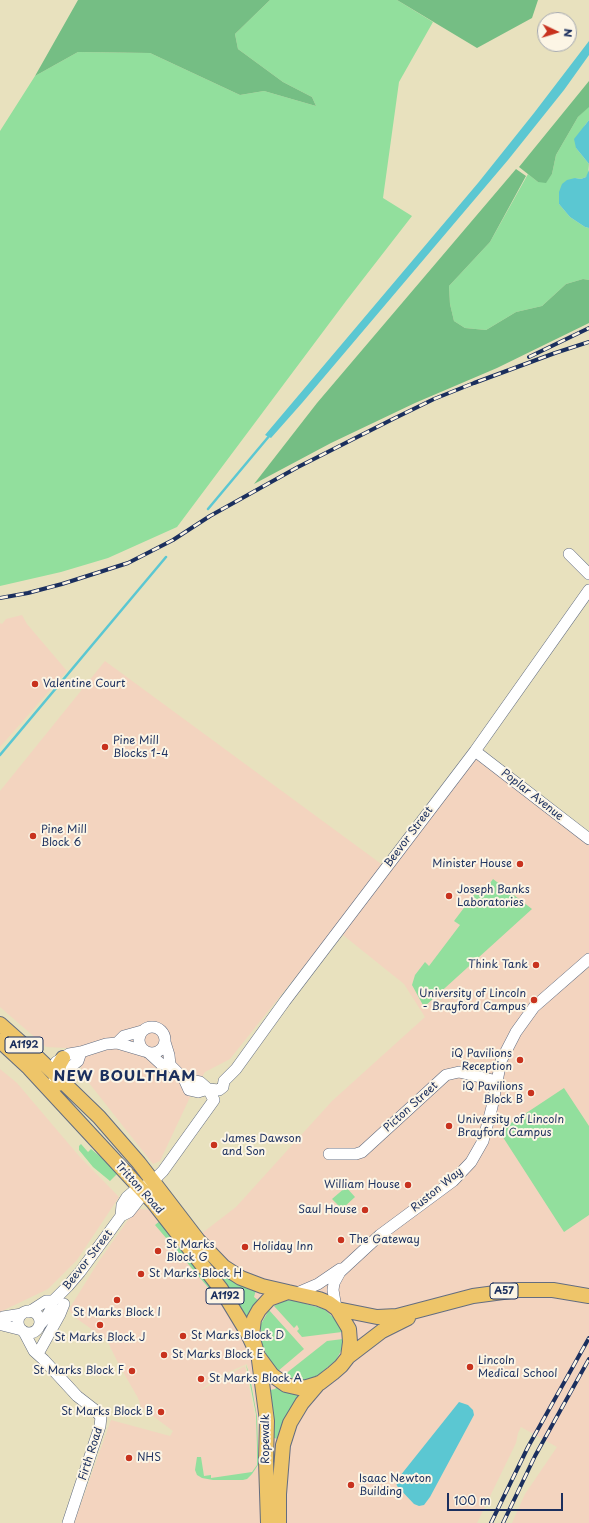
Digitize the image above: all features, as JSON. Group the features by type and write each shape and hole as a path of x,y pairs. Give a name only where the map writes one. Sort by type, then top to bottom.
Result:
{"main road":[{"name":"Tritton Road","path":"0,1024 53,1072 99,1117 188,1245 221,1289 247,1332 257,1353"},
{"name":"Tritton Road","path":"0,1041 104,1149 147,1184 224,1267 241,1278 262,1286 292,1292"},
{"path":"63,1058 53,1072 58,1087 96,1133 104,1149"},
{"name":"A57","path":"425,1310 473,1296 518,1290 553,1290 587,1295"},
{"path":"292,1292 319,1299 336,1308 377,1317 396,1316 425,1310 382,1331 348,1357 334,1374 320,1382 299,1388 286,1385 272,1375 257,1353 252,1336 254,1319 259,1310 269,1299 292,1292"},
{"path":"336,1308 349,1330 350,1342 348,1357"},
{"name":"Ropewalk","path":"257,1353 267,1421 266,1461 268,1523"},
{"name":"Ropewalk","path":"279,1523 279,1487 283,1445 290,1423 302,1403 320,1382"}],"street":[{"path":"569,554 589,574"},
{"name":"Beevor Street","path":"208,1089 219,1090 223,1087 224,1081 236,1068 285,1001 475,751 589,590"},
{"name":"Poplar Avenue","path":"475,751 589,839"},
{"name":"Ruston Way","path":"336,1308 332,1290 340,1272 380,1235 452,1181 471,1162 483,1141 504,1054 516,1032 534,1008 589,959"},
{"path":"117,1043 124,1036 142,1032 150,1028 158,1029 164,1036 170,1065 178,1075 184,1079 200,1082 208,1089"},
{"path":"142,1032 139,1037 139,1043 146,1052 161,1064 170,1065"},
{"path":"63,1058 73,1052 81,1052 106,1044 117,1043 146,1052 155,1053 160,1050 165,1042"},
{"path":"41,1082 53,1072 78,1061 81,1052"},
{"name":"Picton Street","path":"329,1154 356,1154 362,1152 446,1076 459,1072 497,1081"},
{"name":"Beevor Street","path":"38,1328 121,1216 129,1212 140,1198 147,1184 163,1171 207,1108 211,1105 214,1100 208,1089"},
{"name":"Ruston Way","path":"292,1292 318,1284 346,1266"},
{"name":"Beevor Street","path":"25,1313 46,1301 58,1303"},
{"path":"42,1355 60,1314 58,1303"},
{"path":"0,1320 3,1317 25,1313 36,1314 38,1316 38,1328 42,1355"},
{"path":"23,1331 18,1322 25,1313"},
{"path":"0,1323 2,1325 30,1333 38,1328"},
{"name":"Firth Road","path":"23,1331 34,1351 42,1355 77,1396 95,1410 101,1417 100,1426 68,1523"}],"shaded area":[{"path":"22,615 27,624 67,671 0,747 0,623 2,624 6,619"},
{"path":"105,661 384,866 230,1059 205,1072 191,1095 160,1161 153,1164 89,1083 73,1053 68,1048 46,1047 0,1007 0,791"},
{"name":"University of Lincoln Brayford Campus","path":"475,751 589,839 589,1523 512,1523 525,1494 557,1447 521,1427 516,1443 477,1523 263,1523 261,1507 261,1523 74,1523 111,1420 170,1436 173,1431 141,1407 138,1398 107,1340 73,1316 69,1309 99,1261 135,1210 150,1210 184,1247 236,1207 332,1101 425,1017 404,984 338,931","holes":["247,1364 253,1390 256,1422 245,1366 199,1391 224,1374"]},
{"path":"0,1069 17,1083 79,1156 119,1197 77,1260 48,1289 0,1312"}],"green space":[{"path":"78,0 270,0 235,34 238,49 283,82 312,97 316,106 264,91 240,95 150,53 78,52 35,76"},
{"path":"270,0 397,0 433,22 399,82 383,198 412,216 346,301 177,527 108,558 61,572 0,586 0,131 35,76 78,52 150,53 240,95 264,91 316,106 312,97 283,82 238,49 235,34"},
{"path":"397,0 538,0 532,18 477,48"},
{"path":"589,81 589,107 578,117 556,155 552,174 546,183 538,182 519,167"},
{"path":"589,106 589,120 585,125 576,148 589,164 588,175 581,179 575,178 559,204 570,217 589,228 589,280 583,279 566,284 542,306 516,312 486,330 465,328 454,321 450,304 449,286 490,242 528,174 538,182 546,182 552,174 556,155 578,117"},
{"path":"516,169 526,176 490,242 449,286 450,304 454,321 465,328 486,330 516,312 542,306 566,284 583,279 589,280 589,323 497,368 415,403 331,443 254,484 317,403"},
{"path":"493,879 532,909 424,1007 412,985 415,975 425,962 429,966 460,925 454,921 476,892 481,896"},
{"path":"564,1088 589,1126 589,1215 564,1232 499,1131"},
{"path":"81,1144 88,1152 91,1149 118,1173 110,1181 93,1167 79,1150 79,1146"},
{"path":"346,1187 355,1197 342,1209 332,1199"},
{"path":"161,1220 184,1248 229,1312 155,1225"},
{"path":"215,1267 256,1290 254,1297 259,1301 247,1322 212,1270"},
{"path":"292,1300 324,1309 336,1320 342,1332 302,1337 297,1331 299,1329 297,1325 294,1328 274,1306 284,1301"},
{"path":"269,1310 304,1349 278,1371 267,1356 261,1342 261,1324"},
{"path":"343,1339 341,1351 336,1360 316,1377 304,1380 295,1379 284,1375 327,1341"},
{"path":"246,1364 257,1416 258,1465 247,1479 243,1480 213,1480 202,1478 197,1475 195,1470 197,1457 201,1457 204,1476 211,1475 211,1478 252,1472 257,1465 256,1414"},
{"path":"277,1387 300,1394 278,1439 274,1438 274,1416 270,1390"}],"water":[{"path":"589,41 589,55 564,90 508,160 302,403 271,438 265,435 478,183"},
{"path":"589,120 589,164 576,148 574,139"},
{"path":"589,170 589,228 570,217 559,204 559,192 562,184 567,180 586,177"},
{"path":"459,1402 468,1405 473,1410 474,1415 430,1497 424,1505 419,1506 414,1504 397,1486 396,1481"}],"waterway":[{"path":"208,509 270,435"},
{"path":"0,755 166,557"}],"railway":[{"path":"529,357 589,328"},
{"path":"0,598 28,593 62,584 128,563 173,540 210,516 298,467 434,399 555,353 589,342"},
{"path":"491,1523 528,1447 589,1338"},
{"path":"503,1523 535,1456 589,1359"}],"place":[{"name":"Valentine Court","path":"35,684"},
{"name":"Pine Mill Blocks 1-4","path":"105,747"},
{"name":"Pine Mill Block 6","path":"33,836"},
{"name":"Minister House","path":"520,864"},
{"name":"Joseph Banks Laboratories","path":"449,896"},
{"name":"Think Tank","path":"536,965"},
{"name":"University of Lincoln - Brayford Campus","path":"534,1000"},
{"name":"iQ Pavilions Reception","path":"520,1060"},
{"name":"iQ Pavilions Block B","path":"531,1093"},
{"name":"University of Lincoln Brayford Campus","path":"449,1126"},
{"name":"James Dawson and Son","path":"214,1145"},
{"name":"William House","path":"408,1185"},
{"name":"Saul House","path":"365,1210"},
{"name":"The Gateway","path":"341,1240"},
{"name":"Holiday Inn","path":"245,1247"},
{"name":"St Marks Block G","path":"158,1251"},
{"name":"St Marks Block H","path":"141,1274"},
{"name":"St Marks Block I","path":"117,1300"},
{"name":"St Marks Block J","path":"100,1325"},
{"name":"St Marks Block D","path":"183,1336"},
{"name":"St Marks Block E","path":"164,1355"},
{"name":"Lincoln Medical School","path":"470,1367"},
{"name":"St Marks Block F","path":"132,1371"},
{"name":"St Marks Block A","path":"201,1379"},
{"name":"St Marks Block B","path":"161,1412"},
{"name":"NHS","path":"129,1458"},
{"name":"Isaac Newton Building","path":"351,1485"}],"district":[{"name":"NEW BOULTHAM","path":"125,1077"}]}
